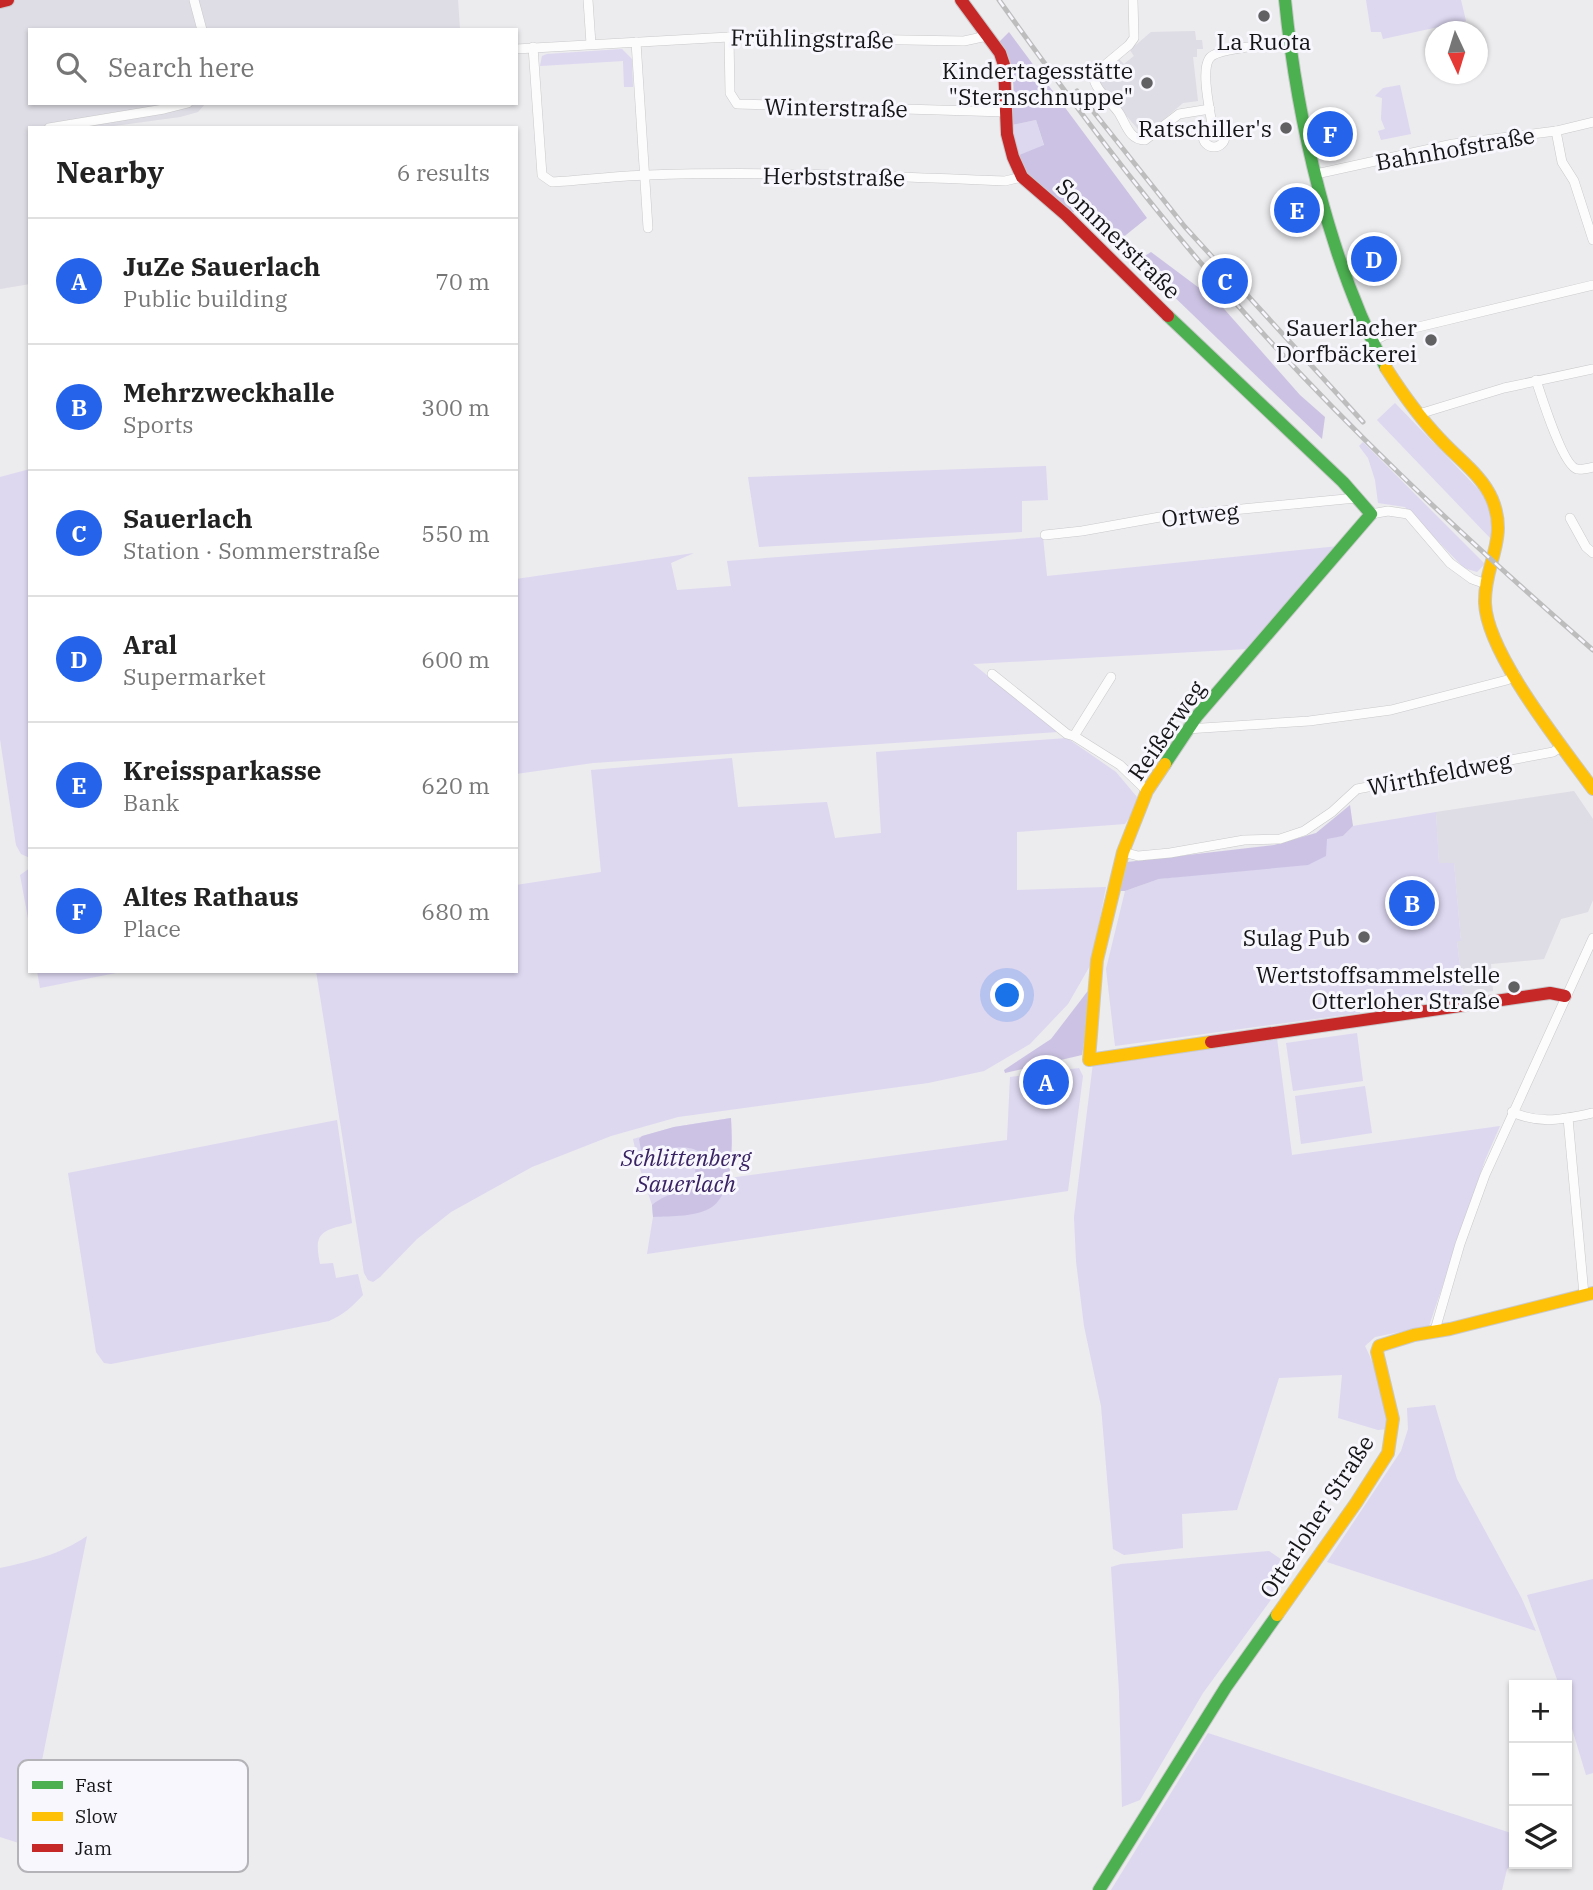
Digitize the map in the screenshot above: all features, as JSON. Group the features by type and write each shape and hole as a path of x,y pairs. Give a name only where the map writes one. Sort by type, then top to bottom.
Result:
{"street":[{"path":"0,2 8,0"},
{"path":"194,0 202,28"},
{"path":"199,14 201,0"},
{"path":"588,0 591,44"},
{"name":"Sommerstraße","path":"961,0 1000,52 1004,65 1009,147 1022,177 1066,215 1108,259 1343,482 1371,514"},
{"path":"1133,0 1134,38 1093,75 1095,84 1120,115 1123,125 1141,141 1179,114 1210,109"},
{"path":"1285,0 1300,109 1348,286 1401,393 1491,495 1498,514 1500,533 1484,601 1492,637 1562,747 1593,789"},
{"name":"Frühlingstraße","path":"636,42 729,37 964,41 987,36"},
{"name":"Winterstraße","path":"729,37 730,93 737,104 1005,113"},
{"path":"518,48 636,42 649,228"},
{"path":"1212,125 1206,67 1212,55 1233,49 1289,43"},
{"name":"Herbststraße","path":"533,47 542,175 552,182 645,175 835,174 1005,181 1022,177"},
{"path":"84,125 179,105"},
{"name":"Bahnhofstraße","path":"1316,174 1453,144 1556,131 1593,121"},
{"path":"1556,131 1562,162 1574,181 1593,240"},
{"path":"1373,341 1385,335 1593,285"},
{"path":"1419,414 1536,380 1593,369"},
{"path":"1536,380 1558,444 1571,466 1578,470 1593,467"},
{"name":"Ortweg","path":"1045,535 1160,517 1356,498"},
{"path":"1371,514 1388,511 1408,514 1450,563 1472,579 1486,584"},
{"name":"Reißerweg","path":"1371,514 1187,729 1147,791 1123,852 1097,960 1089,1060 1550,993 1565,996"},
{"path":"1570,518 1586,547 1593,553"},
{"path":"992,674 1066,734 1120,765 1147,791"},
{"path":"1187,729 1309,722 1391,710 1507,680 1515,675"},
{"path":"1074,737 1111,677"},
{"name":"Wirthfeldweg","path":"1123,852 1138,856 1244,840 1280,839 1304,831 1332,812 1357,789 1553,752 1562,747"},
{"path":"1568,1118 1589,1294 1450,1329 1435,1330 1460,1244 1485,1175 1593,938"},
{"path":"1512,1112 1532,1121 1593,1113"},
{"name":"Otterloher Straße","path":"1099,1890 1226,1687 1388,1453 1393,1419 1377,1352 1379,1346 1435,1330"}],"shaded area":[{"path":"0,0 458,0 460,28 28,28 28,105 204,105 198,112 180,117 114,126 28,126 28,284 0,289"},
{"name":"Kindertagesstätte \"Sternschnuppe\"","path":"1195,31 1196,40 1202,40 1203,49 1197,49 1197,57 1193,57 1198,101 1183,103 1144,136 1097,82 1098,77 1119,59 1124,64 1134,56 1130,50 1151,32"},
{"path":"1009,32 1147,218 1116,243 1082,210 1076,209 1071,215 1029,177 1019,155 1044,145 1036,120 1012,125 1012,73 1005,53 998,43"},
{"path":"1151,252 1218,302 1300,395 1325,417 1322,439 1137,261"},
{"path":"1574,791 1593,819 1593,900 1588,912 1561,919 1544,959 1491,964 1493,991 1463,995 1457,941 1461,941 1454,863 1439,864 1436,812"},
{"path":"1350,805 1353,826 1343,836 1327,839 1326,856 1308,865 1159,879 1125,891 1117,891 1127,862 1274,845 1316,833"},
{"path":"1092,990 1082,1055 1005,1073 1004,1070 1051,1039 1087,992"},
{"name":"Schlittenberg Sauerlach","path":"731,1118 730,1165 725,1190 719,1200 699,1213 653,1217 652,1205 658,1200 704,1186 704,1181 696,1173 701,1153 680,1147 641,1150 639,1139 674,1127"}],"green space":[{"path":"1366,0 1461,0 1466,21 1425,21 1425,30 1383,39 1381,32 1371,32"},
{"path":"622,49 632,59 633,87 624,87 623,61 540,66 542,56 547,54"},
{"path":"1400,85 1411,134 1381,140 1378,131 1385,129 1381,119 1382,98 1375,96 1383,88"},
{"path":"1036,120 1044,146 1019,155 1013,140 1012,125"},
{"path":"1395,403 1482,493 1492,516 1492,540 1377,420"},
{"path":"1363,442 1485,564 1477,572 1464,568 1405,507 1378,503 1368,458 1359,446"},
{"path":"1046,466 1048,500 1022,501 1022,532 759,547 748,477"},
{"path":"28,470 28,857 21,854 16,845 0,739 0,477"},
{"path":"1043,537 1047,576 1339,546 1247,649 973,664 1058,732 593,763 518,774 518,579 694,553 671,563 677,590 731,586 727,561"},
{"path":"1067,738 1116,772 1137,797 1133,812 1125,824 1017,832 1017,890 1106,887 1091,964 1068,1004 1030,1044 984,1071 928,1083 678,1117 611,1136 532,1167 451,1212 417,1239 380,1277 373,1282 368,1280 364,1273 316,973 518,973 518,885 601,872 591,770 732,758 738,807 827,802 835,838 881,833 876,752"},
{"path":"1436,812 1439,863 1454,863 1461,941 1457,941 1463,995 1360,1010 1360,1013 1115,1046 1106,969 1125,891 1159,879 1218,872 1326,838 1343,836 1353,826"},
{"path":"28,869 28,918 20,875"},
{"path":"37,973 116,973 40,988"},
{"path":"1357,1033 1363,1081 1293,1091 1286,1043"},
{"path":"1277,1038 1292,1155 1500,1126 1485,1160 1429,1326 1375,1337 1365,1346 1380,1386 1388,1429 1378,1430 1338,1418 1342,1375 1279,1378 1237,1510 1182,1514 1183,1548 1124,1555 1113,1549 1101,1406 1084,1326 1076,1261 1074,1217 1093,1063"},
{"path":"1079,1068 1083,1076 1068,1191 647,1254 653,1217 652,1205 633,1139 674,1127 731,1118 729,1178 1007,1140 1010,1077"},
{"path":"1365,1086 1372,1133 1301,1144 1295,1096"},
{"path":"337,1120 352,1223 322,1234 318,1253 320,1264 333,1263 336,1278 358,1274 363,1295 343,1313 329,1321 111,1364 104,1363 96,1352 68,1173"},
{"path":"1435,1405 1457,1479 1521,1597 1536,1631 1327,1562 1401,1451 1408,1429 1407,1408"},
{"path":"87,1536 42,1760 18,1760 18,1843 0,1837 0,1568 56,1553"},
{"path":"1269,1551 1294,1568 1203,1693 1140,1800 1122,1807 1119,1691 1111,1567"},
{"path":"1593,1579 1593,1773 1586,1775 1572,1729 1572,1680 1557,1680 1527,1595"},
{"path":"1208,1733 1509,1832 1509,1867 1502,1890 1111,1890"}],"railway":[{"path":"999,0 1133,180 1262,333 1400,474 1593,650"},
{"path":"1077,91 1185,227 1363,422"}],"traffic: fast":[{"path":"1285,0 1298,93 1319,189 1348,282 1386,368"},
{"path":"1165,764 1197,716 1371,514 1343,482 1168,316"},
{"path":"1099,1890 1226,1687 1277,1615"}],"traffic: slow":[{"path":"1386,368 1418,413 1488,490 1497,513 1498,527 1486,589 1485,603 1489,624 1498,648 1528,699 1593,789"},
{"path":"1165,764 1147,791 1123,852 1097,960 1089,1060 1211,1042"},
{"path":"1277,1615 1388,1453 1393,1419 1377,1352 1379,1346 1414,1335 1450,1329 1593,1293"}],"traffic: jam":[{"path":"0,2 8,0"},
{"path":"961,0 1000,53 1004,65 1007,134 1022,177 1066,215 1168,316"},
{"path":"1211,1042 1550,993 1565,996"}],"place":[{"name":"La Ruota","path":"1264,16"},
{"name":"Kindertagesstätte \"Sternschnuppe\"","path":"1147,83"},
{"name":"Ratschiller's","path":"1286,128"},
{"name":"Altes Rathaus","path":"1330,134"},
{"name":"Kreissparkasse","path":"1297,210"},
{"name":"Aral","path":"1374,259"},
{"name":"Sauerlach","path":"1225,281"},
{"name":"Sauerlacher Dorfbäckerei","path":"1431,340"},
{"name":"Mehrzweckhalle","path":"1412,903"},
{"name":"Sulag Pub","path":"1364,937"},
{"name":"Wertstoffsammelstelle Otterloher Straße","path":"1514,987"},
{"name":"JuZe Sauerlach","path":"1046,1082"}]}
